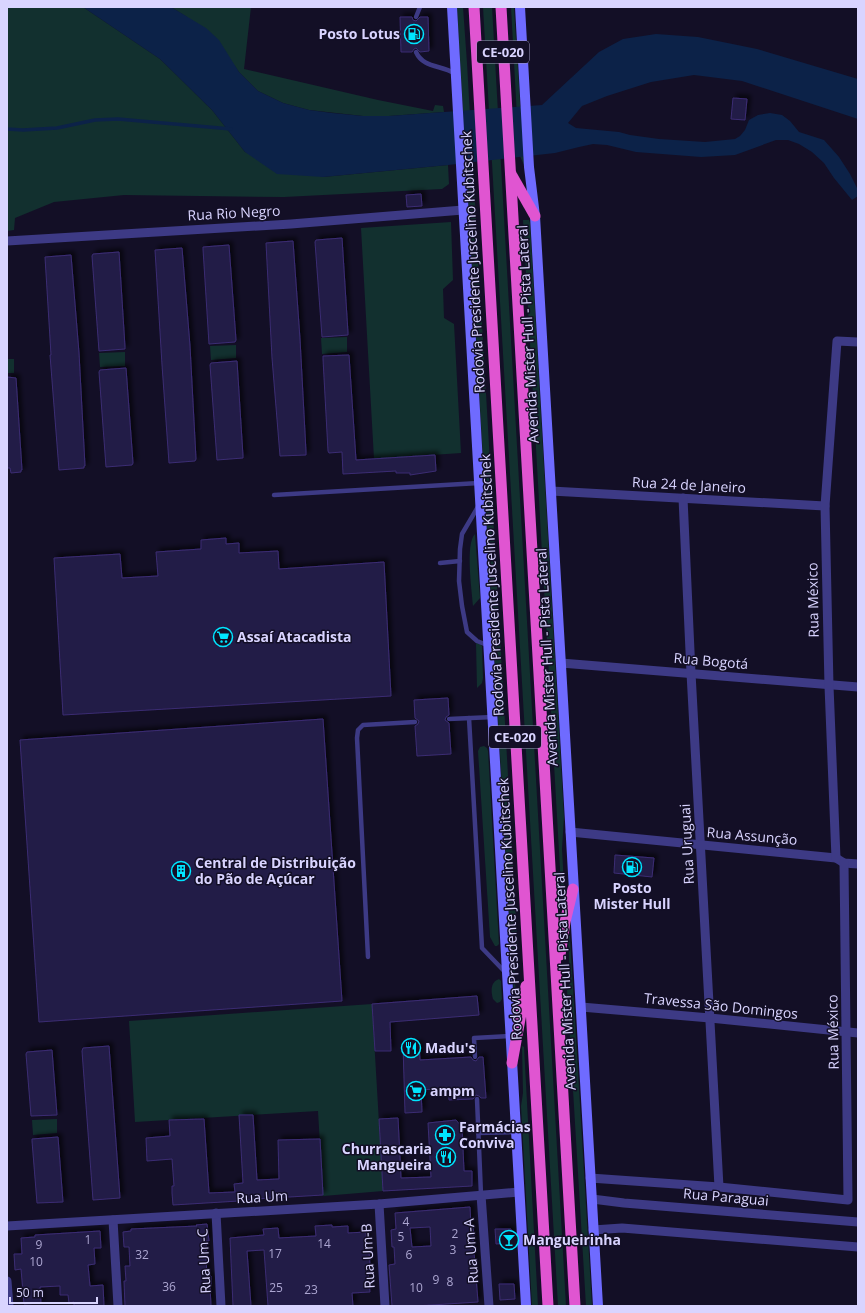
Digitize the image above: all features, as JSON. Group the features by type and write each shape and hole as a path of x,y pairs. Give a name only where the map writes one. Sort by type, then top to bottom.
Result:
{"highway":[{"name":"Rodovia Presidente Juscelino Kubitschek","path":"474,7 548,1306"},
{"name":"CE-020","path":"501,7 575,1306"},
{"path":"510,171 535,216"},
{"path":"557,978 565,922 573,889"},
{"path":"512,1063 529,968"}],"main road":[{"path":"452,7 526,1306"},
{"name":"Avenida Mister Hull - Pista Lateral","path":"520,7 529,166 535,216 598,1306"}],"street":[{"name":"Rua Rio Negro","path":"7,241 319,222 464,210"},
{"name":"Rua México","path":"719,1187 848,1200 847,1032 840,860 829,686 825,506 837,341 858,342"},
{"name":"Rua 24 de Janeiro","path":"551,491 825,506"},
{"name":"Rua Uruguai","path":"683,498 719,1187"},
{"name":"Rua Bogotá","path":"561,663 829,686 858,687"},
{"name":"Rua Assunção","path":"570,832 840,860 858,864"},
{"name":"Travessa São Domingos","path":"581,1007 858,1033"},
{"path":"590,1178 719,1187"},
{"name":"Rua Um","path":"7,1226 379,1204 519,1192"},
{"name":"Rua Um-A","path":"481,1195 489,1306"},
{"name":"Rua Paraguai","path":"592,1198 632,1204 858,1222"},
{"name":"Rua Um-B","path":"379,1204 385,1306"},
{"name":"Rua Um-C","path":"216,1214 221,1306"},
{"path":"113,1220 118,1306"},
{"path":"593,1230 622,1228 858,1247"},
{"path":"7,1281 9,1306"}],"lane":[{"path":"416,17 420,7"},
{"path":"416,52 424,63 447,69 455,73"},
{"path":"274,495 479,483"},
{"path":"480,502 462,534 460,561 462,606 467,632 477,641 488,645"},
{"path":"440,563 460,561"},
{"path":"449,719 492,717"},
{"path":"469,718 482,948 507,974"},
{"path":"368,957 357,738 358,730 363,725 415,722"},
{"path":"475,1057 474,1038 511,1036"},
{"path":"477,1099 481,1195"},
{"path":"478,1133 516,1132"}],"green space":[{"path":"7,7 83,7 160,59 212,110 245,152 323,177 448,165 449,184 442,189 284,197 124,195 54,202 15,218 14,230 7,231"},
{"path":"171,7 251,7 244,69 433,111 435,105 443,106 444,112 389,116 363,116 309,110 283,103 258,91 239,72 229,58 187,17"},
{"path":"457,7 463,7 467,63 518,949 514,961 516,999 514,997"},
{"path":"483,7 492,7 566,1306 558,1306"},
{"path":"511,7 514,7 524,165 519,154"},
{"path":"523,220 529,220 530,223 564,817 562,849 564,906 562,904"},
{"path":"451,222 453,280 443,289 444,318 454,324 461,453 374,459 361,228"},
{"path":"347,337 347,352 322,354 321,338"},
{"path":"236,345 236,358 211,360 210,346"},
{"path":"125,352 125,366 100,367 99,353"},
{"path":"7,359 14,359 14,373 7,373"},
{"path":"475,534 480,598 473,606 470,547"},
{"path":"476,643 482,646 483,678 482,683 477,688"},
{"path":"484,746 488,751 499,944 497,946 495,946 490,937 478,751 480,747"},
{"path":"568,936 570,936 592,1306 586,1306 567,990 570,983"},
{"path":"499,979 501,981 502,999 497,1003 493,999 492,988 494,982"},
{"path":"372,1004 383,1191 323,1196 318,1111 135,1122 129,1021"},
{"path":"522,1046 524,1047 538,1306 532,1306 521,1106 523,1093"},
{"path":"57,1119 57,1133 33,1135 32,1120"}],"water":[{"path":"83,7 171,7 206,28 219,40 239,72 258,91 283,103 309,110 363,116 389,116 542,105 599,52 623,39 656,34 698,37 757,49 858,79 858,119 742,81 694,75 651,82 607,96 582,106 568,123 576,128 619,132 659,139 705,142 735,139 745,130 749,120 758,115 770,113 782,115 790,121 799,132 824,140 839,157 850,174 858,190 858,196 852,200 824,163 812,152 799,144 788,140 776,140 735,155 701,157 636,152 607,145 593,144 555,153 323,177 277,174 245,152 212,110 160,59"}],"building":[{"name":"Posto Lotus","path":"400,17 412,17 413,20 416,21 420,17 428,17 429,51 420,52 416,48 412,52 401,52"},
{"path":"733,98 747,99 745,120 731,119"},
{"path":"421,194 422,206 407,207 406,195"},
{"path":"342,238 348,335 322,337 315,242 316,240"},
{"path":"293,241 306,455 280,456 272,358 266,243"},
{"path":"229,245 236,340 235,342 209,344 203,247"},
{"path":"182,248 190,346 196,459 195,461 169,463 155,250"},
{"path":"119,252 125,349 99,351 92,256 93,254"},
{"path":"71,255 79,353 85,466 84,468 59,470 50,355 45,257"},
{"path":"349,355 356,460 435,455 436,471 410,475 410,473 396,473 396,471 343,474 342,452 329,453 328,451 323,356"},
{"path":"237,361 243,458 217,460 210,365 211,363"},
{"path":"126,368 133,463 132,465 106,467 99,372 100,370"},
{"path":"7,377 16,378 22,470 21,472 11,473 10,468 7,468"},
{"name":"Assaí Atacadista","path":"226,538 226,544 239,543 239,553 278,551 279,569 384,562 391,696 63,715 54,558 120,554 122,578 158,576 156,552 201,549 201,540"},
{"path":"448,698 449,715 445,720 449,723 451,754 417,756 415,726 419,721 415,718 414,700"},
{"name":"Central de Distribuição do Pão de Açúcar","path":"323,719 342,1001 39,1022 20,740"},
{"path":"615,855 654,858 652,877 614,873"},
{"path":"477,996 479,1015 390,1022 391,1051 375,1051 372,1004"},
{"path":"419,1044 420,1060 471,1057 476,1061 479,1057 483,1057 486,1098 481,1098 476,1095 473,1099 449,1100 448,1088 421,1090 422,1112 405,1113 403,1045"},
{"path":"109,1046 120,1198 93,1200 82,1051 83,1048"},
{"path":"52,1050 57,1115 31,1116 26,1054 27,1052"},
{"path":"239,1115 253,1115 257,1180 279,1179 278,1140 320,1139 323,1195 173,1205 172,1186 174,1186 172,1159 147,1161 146,1138 170,1136 169,1120 204,1119 209,1193 235,1192 234,1184 243,1183"},
{"path":"398,1118 401,1178 431,1177 428,1123 456,1120 462,1127 464,1171 472,1171 472,1186 383,1191 379,1119"},
{"path":"58,1137 63,1202 37,1203 32,1139"},
{"path":"470,1207 471,1226 473,1226 478,1302 392,1306 389,1265 395,1264 391,1230 396,1229 395,1213","holes":["430,1227 431,1246 412,1247 410,1228"]},
{"path":"207,1224 209,1241 206,1241 206,1258 207,1276 211,1276 211,1306 125,1306 125,1266 130,1266 129,1247 124,1247 123,1232 131,1231 131,1229 197,1226 196,1225"},
{"path":"332,1225 332,1227 348,1226 348,1233 366,1232 367,1252 369,1252 371,1272 368,1272 370,1292 352,1293 353,1306 268,1306 264,1250 247,1251 251,1306 233,1306 230,1238 264,1235 263,1229 278,1228 279,1238 316,1236 315,1226"},
{"path":"495,1229 511,1229 512,1243 496,1244"},
{"path":"100,1231 101,1248 94,1248 95,1264 88,1265 90,1286 103,1285 104,1306 74,1306 74,1302 69,1303 68,1295 60,1295 60,1286 40,1287 41,1303 24,1304 21,1269 15,1270 14,1254 22,1254 21,1238 35,1237 35,1235"},
{"path":"499,1284 514,1284 515,1299 500,1300"}],"waterway":[{"path":"7,129 23,130 57,128 95,120 118,119 231,129"}],"place":[{"name":"Posto Lotus","path":"414,34"},
{"name":"Assaí Atacadista","path":"223,637"},
{"name":"Posto Mister Hull","path":"632,867"},
{"name":"Central de Distribuição do Pão de Açúcar","path":"181,871"},
{"name":"Madu's","path":"411,1048"},
{"name":"ampm","path":"416,1091"},
{"name":"Farmácias Conviva","path":"445,1135"},
{"name":"Churrascaria Mangueira","path":"446,1157"},
{"name":"Mangueirinha","path":"509,1240"}]}
